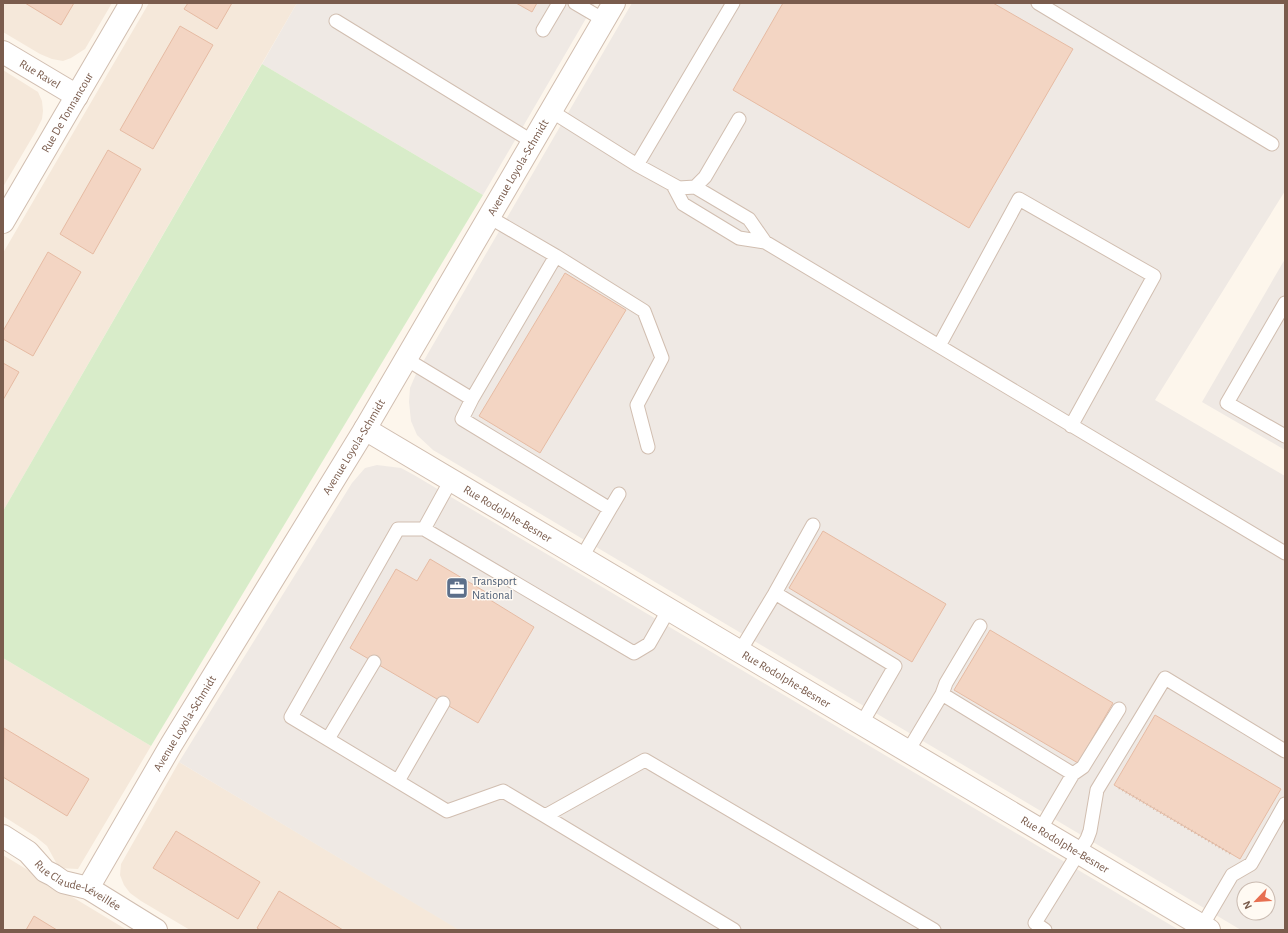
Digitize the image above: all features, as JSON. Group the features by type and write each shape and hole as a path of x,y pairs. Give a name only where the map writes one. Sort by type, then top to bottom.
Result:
{"street":[{"name":"Rue De Tonnancour","path":"3,222 131,3"},
{"name":"Avenue Loyola-Schmidt","path":"88,888 167,752 365,429 609,11"},
{"name":"Rue Ravel","path":"3,52 77,96"},
{"name":"Rue Rodolphe-Besner","path":"365,429 1205,928"},
{"name":"Rue Claude-Léveillée","path":"3,836 28,852 45,871 63,882 88,888 156,930"}],"lane":[{"path":"543,30 559,3"},
{"path":"576,3 609,11"},
{"path":"637,165 733,3"},
{"path":"1038,3 1272,144"},
{"path":"336,21 532,142"},
{"path":"550,112 673,185 686,188 695,187 750,219 765,242"},
{"path":"695,187 705,177 739,119"},
{"path":"673,185 683,204 739,238 765,242 1285,553"},
{"path":"939,346 1019,199 1154,276 1071,426"},
{"path":"488,217 556,256 644,311 662,358 637,405 648,446"},
{"path":"556,256 472,398 462,419 610,509"},
{"path":"1285,303 1227,403 1285,436"},
{"path":"406,359 472,398"},
{"path":"424,529 451,480"},
{"path":"582,557 619,494"},
{"path":"740,651 775,593 813,525"},
{"path":"669,609 649,644 634,653 424,529 398,530 291,717 447,811 503,791 734,930"},
{"path":"775,593 895,666 862,724"},
{"path":"908,751 980,626"},
{"path":"328,739 374,662"},
{"path":"1037,928 1090,831 1097,790 1165,678 1285,751"},
{"path":"942,694 1073,774"},
{"path":"398,781 444,703"},
{"path":"1040,830 1073,774 1083,767 1119,709"},
{"path":"545,816 645,760 934,930"},
{"path":"1205,928 1232,875 1251,864 1285,804"}],"path":[{"path":"1114,785 1234,856"}],"shaded area":[{"path":"3,3 112,3 85,49 63,61 52,59 40,54 3,32"},
{"path":"149,3 297,3 3,511 3,253"},
{"path":"297,3 595,3 483,195 262,64"},
{"path":"632,3 1285,3 1285,191 1155,400 1285,476 1285,930 1241,930 433,450 417,435 411,421 409,402 410,388 416,374"},
{"path":"3,70 38,92 42,101 43,111 42,119 36,131 3,187"},
{"path":"1285,259 1285,450 1202,402"},
{"path":"377,465 401,468 414,475 1179,930 459,930 179,762 352,483 365,468"},
{"path":"3,658 151,746 78,869 59,868 47,846 36,837 3,816"},
{"path":"179,762 460,930 190,930 141,901 130,893 124,885 120,875 121,864"},
{"path":"3,855 127,930 3,930"}],"green space":[{"path":"262,64 483,195 151,746 3,658 3,511"}],"building":[{"path":"25,3 74,3 61,25"},
{"path":"188,3 232,3 217,29 184,9"},
{"path":"516,3 537,3 532,12"},
{"path":"783,3 993,3 1073,49 969,228 733,90"},
{"path":"180,26 213,45 153,149 120,130"},
{"path":"108,150 141,169 93,254 60,234"},
{"path":"48,252 81,272 33,356 3,339 3,331"},
{"path":"565,273 626,310 540,453 479,416"},
{"path":"3,363 19,372 3,400"},
{"path":"823,531 946,604 912,662 789,588"},
{"path":"430,559 489,594 487,598 534,627 478,723 350,648 396,569 417,581"},
{"path":"990,630 1113,703 1078,763 954,690"},
{"path":"1155,715 1281,789 1240,859 1114,785"},
{"path":"4,728 89,779 67,816 3,777"},
{"path":"176,831 260,882 238,919 153,868"},
{"path":"279,891 343,930 260,930 257,928"},
{"path":"34,916 52,927 57,930 26,930"}],"place":[{"name":"Transport National","path":"457,588"}]}
